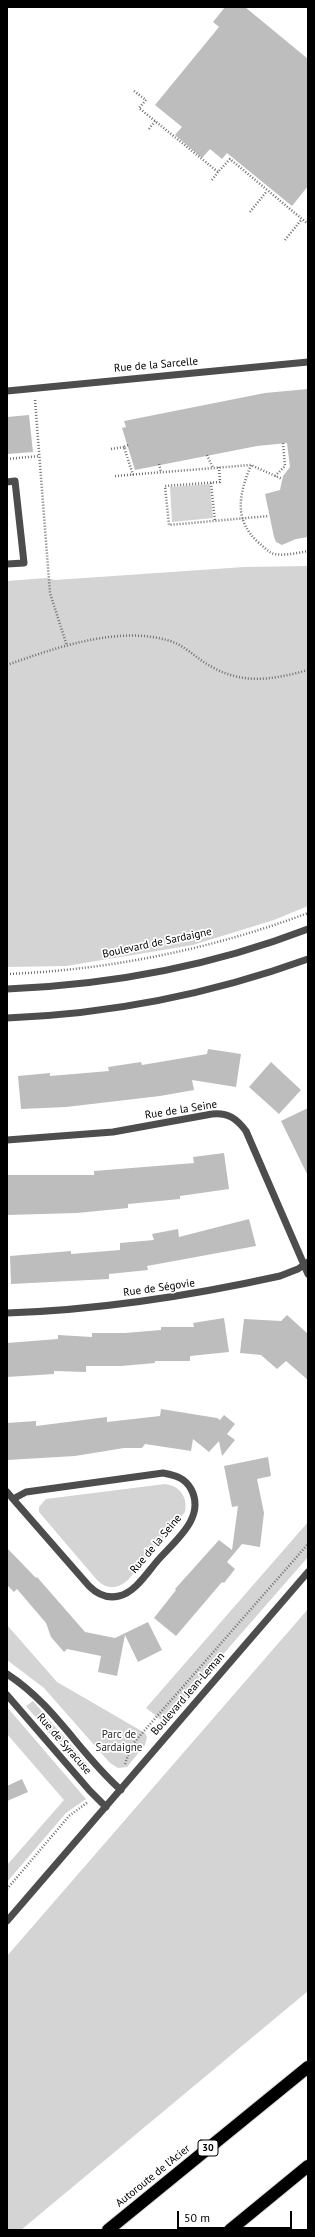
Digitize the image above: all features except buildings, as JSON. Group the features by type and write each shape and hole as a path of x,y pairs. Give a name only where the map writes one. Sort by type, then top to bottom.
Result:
{"highway":[{"name":"Autoroute de l'Acier","path":"108,2230 308,2067"},
{"path":"230,2230 308,2166"}],"street":[{"name":"Rue de la Sarcelle","path":"7,391 308,362"},
{"path":"7,482 15,481 24,563 7,564"},
{"path":"7,989 76,984 152,973 238,952 308,929"},
{"path":"7,1018 81,1013 163,1000 228,985 308,959"},
{"name":"Rue de la Seine","path":"7,1140 113,1132 212,1114 228,1115 241,1124 246,1131 306,1263 308,1274"},
{"name":"Rue de Ségovie","path":"7,1312 64,1310 164,1299 280,1276 290,1273 306,1263"},
{"name":"Rue de la Seine","path":"7,1492 13,1499 89,1586 100,1594 114,1597 125,1594 134,1588 190,1524 196,1508 194,1494 185,1482 172,1474 26,1492 13,1499"},
{"name":"Boulevard Jean-Leman","path":"7,1921 308,1572"},
{"name":"Rue de Syracuse","path":"7,1674 42,1700 106,1775 121,1790"},
{"name":"Rue de Syracuse","path":"7,1695 90,1791 106,1807"}],"path":[{"path":"134,91 146,100 139,108 218,172"},
{"path":"148,129 155,121"},
{"path":"212,180 230,159 308,224"},
{"path":"250,212 268,191"},
{"path":"285,240 302,219"},
{"path":"35,400 50,593 67,646"},
{"path":"275,476 286,466 283,444"},
{"path":"111,449 128,445"},
{"path":"124,447 133,475"},
{"path":"207,455 213,468"},
{"path":"7,459 39,456"},
{"path":"159,464 161,472"},
{"path":"251,464 242,491 242,518 246,529 268,551 282,554 308,551"},
{"path":"114,476 251,464 282,479"},
{"path":"219,467 220,482 165,486 169,525 270,516"},
{"path":"211,483 215,521"},
{"path":"7,664 87,640 140,636 180,644 214,668 238,678 250,680 278,678 308,670"},
{"name":"Boulevard de Sardaigne","path":"7,974 100,966 177,952 245,934 308,913"},
{"name":"Boulevard Jean-Leman","path":"125,1764 131,1746 308,1544"},
{"path":"7,1889 69,1816 88,1802"}],"green space":[{"path":"210,484 213,518 172,522 170,487"},
{"path":"308,566 308,906 274,920 193,945 66,966 7,967 7,581 46,578 55,580 244,567"},
{"path":"165,1484 175,1487 182,1493 186,1507 185,1512 128,1580 116,1587 109,1587 97,1580 39,1512 39,1507 46,1499"},
{"path":"308,1522 308,1557 164,1722 146,1708"},
{"path":"308,1609 308,1991 21,2230 7,2230 7,1956"},
{"name":"Parc de Sardaigne","path":"7,1625 57,1682 145,1733 147,1737 145,1745 127,1767 118,1768 110,1763 44,1688 7,1660"},
{"path":"33,1701 89,1766 82,1772 26,1706"},
{"path":"7,1707 86,1799 66,1813 7,1882 7,1865 64,1800 7,1734"}]}
